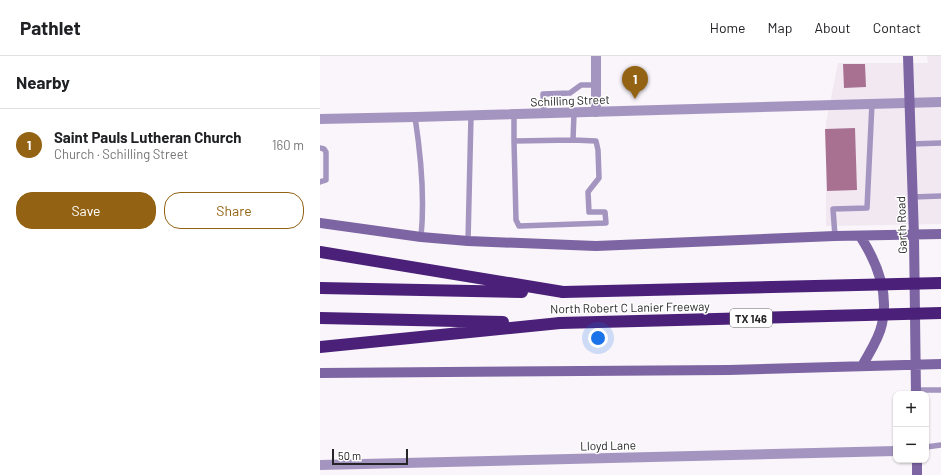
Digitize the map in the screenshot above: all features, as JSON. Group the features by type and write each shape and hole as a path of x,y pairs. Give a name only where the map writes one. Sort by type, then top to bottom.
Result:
{"highway":[{"path":"320,252 563,292"},
{"name":"North Robert C Lanier Freeway","path":"320,288 563,292 941,283"},
{"name":"North Robert C Lanier Freeway","path":"320,318 560,323 941,314"},
{"path":"320,347 560,323"}],"main road":[{"name":"Garth Road","path":"908,56 914,236 916,391"},
{"path":"320,222 421,237 468,241 596,246 835,236 914,236 941,234"},
{"path":"860,236 871,253 878,271 883,289 884,308 882,325 878,336 862,366"},
{"path":"320,373 721,370 941,364"},
{"path":"917,463 917,475"}],"street":[{"path":"596,56 596,112"},
{"name":"Schilling Street","path":"320,119 415,118 941,102"},
{"name":"Lloyd Lane","path":"320,465 893,451"}],"lane":[{"path":"544,114 543,94 570,93 581,86 596,85"},
{"path":"835,236 833,209 867,208 872,103"},
{"path":"573,140 574,113"},
{"path":"514,115 514,141 516,220 519,226 606,223 605,212 589,212 588,192 599,178 598,150 596,141 514,141"},
{"path":"468,241 470,116"},
{"path":"415,118 418,139 423,213 421,237"},
{"path":"911,144 941,143"},
{"path":"320,148 324,149 326,152 326,180 320,182"},
{"path":"913,197 941,196"},
{"path":"928,391 941,390"},
{"path":"929,447 941,445"}],"shaded area":[{"path":"927,56 941,56 941,224 826,226 826,123 838,63 928,63"}],"building":[{"path":"843,64 865,64 866,87 844,88"},
{"path":"855,128 857,190 827,191 825,129"}],"place":[{"name":"Saint Pauls Lutheran Church","path":"635,99"}]}
